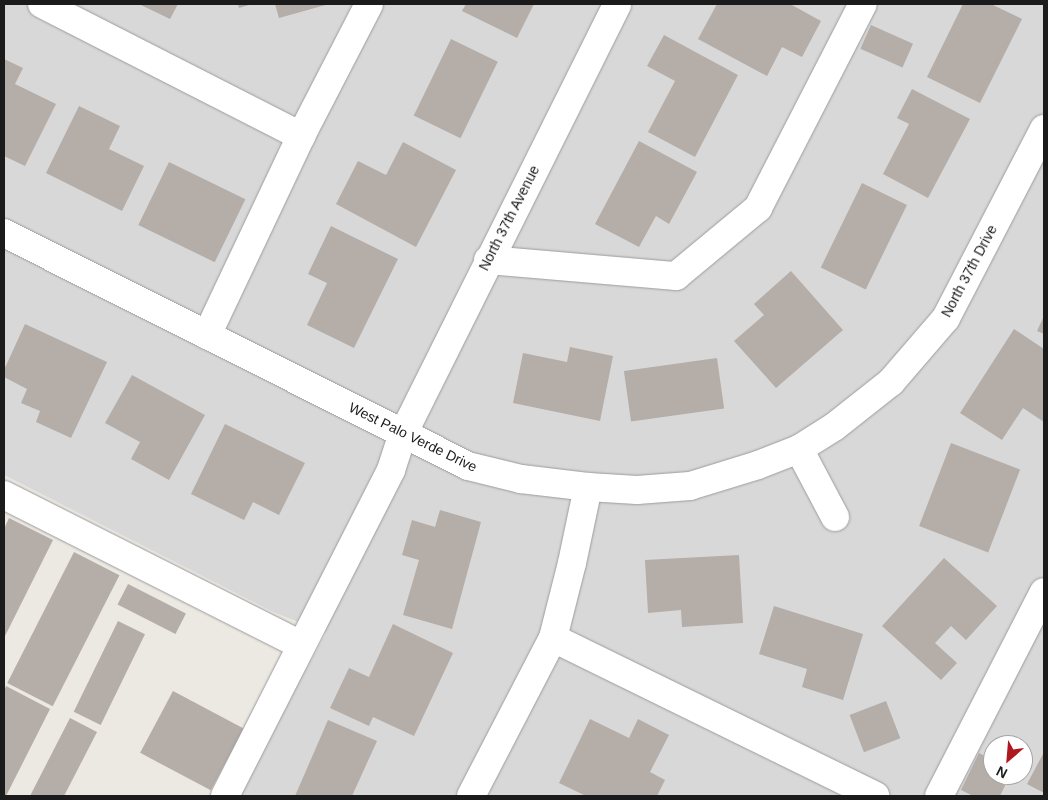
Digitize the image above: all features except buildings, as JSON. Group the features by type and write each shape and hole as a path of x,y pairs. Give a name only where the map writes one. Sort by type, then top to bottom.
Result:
{"street":[{"path":"42,4 301,136"},
{"path":"207,335 301,136 369,4"},
{"name":"North 37th Avenue","path":"225,796 391,470 403,434 617,4"},
{"path":"488,260 676,276 758,208 863,4"},
{"name":"North 37th Drive","path":"588,487 637,490 690,486 758,465 798,449 834,428 891,382 946,318 1044,129"},
{"name":"West Palo Verde Drive","path":"4,233 468,466 520,480 588,487"},
{"path":"798,449 835,517"},
{"path":"471,796 553,638 572,563 588,487"},
{"path":"4,495 301,645"},
{"path":"939,796 1044,592"},
{"path":"553,638 875,796"}],"shaded area":[{"path":"4,4 1044,4 1044,796 237,796 326,633 273,612 4,475"}]}
